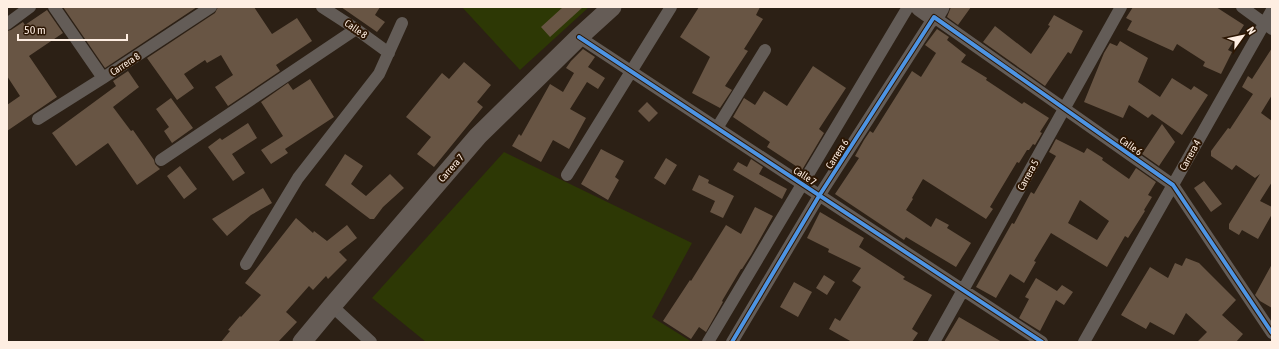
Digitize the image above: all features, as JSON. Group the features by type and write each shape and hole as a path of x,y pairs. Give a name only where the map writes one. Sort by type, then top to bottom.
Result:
{"main road":[{"name":"Carrera 7","path":"302,342 478,136 579,37 612,7"}],"street":[{"path":"7,24 30,7"},
{"path":"54,7 103,78"},
{"name":"Carrera 8","path":"38,119 211,7"},
{"name":"Calle 8","path":"322,7 389,53"},
{"path":"567,175 670,7"},
{"name":"Carrera 6","path":"708,342 908,7"},
{"name":"Carrera 5","path":"934,342 1121,7"},
{"path":"1242,7 1268,26"},
{"name":"Carrera 6","path":"733,341 931,10"},
{"name":"Calle 6","path":"931,10 1064,110 1174,185 1272,332"},
{"name":"Carrera 4","path":"1084,342 1174,185 1268,26 1272,10"},
{"path":"246,264 298,178 379,74 402,23"},
{"path":"161,160 356,29"},
{"name":"Calle 7","path":"579,37 1042,342"},
{"path":"717,128 765,50"},
{"path":"332,306 371,342"},
{"path":"715,330 733,341"}],"green space":[{"path":"462,7 589,7 520,70"},
{"path":"504,152 692,243 652,317 692,342 426,342 372,298"}],"building":[{"path":"63,7 197,7 105,68"},
{"path":"218,7 254,7 272,34 297,18 312,41 276,65 280,71 228,106 215,87 233,75 221,55 207,63 205,60 184,74 194,88 177,100 147,58 215,13"},
{"path":"341,7 380,7 375,15 385,22 377,32"},
{"path":"563,7 583,7 550,37 541,27"},
{"path":"699,7 760,7 756,15 763,19 744,49 748,51 725,86 732,90 720,108 692,93 710,57 680,37"},
{"path":"951,7 971,7 958,25 947,17"},
{"path":"1133,7 1216,7 1244,25 1228,50 1232,52 1221,74 1203,66 1205,62 1177,44 1173,51 1127,30 1132,21 1126,18"},
{"path":"47,10 63,33 29,56 57,97 7,131 7,105 20,96 7,76 7,31 23,22 25,25"},
{"path":"1054,15 1083,31 1071,54 1068,52 1045,86 983,42 995,26 1031,54 1050,26 1048,25"},
{"path":"937,29 949,37 947,40 966,55 961,62 987,78 986,80 1022,104 1024,102 1049,118 1040,132 1042,133 1035,145 1033,144 1029,150 1027,150 1019,163 1017,162 990,207 993,209 986,219 923,179 906,210 931,227 936,218 949,225 947,228 971,243 956,267 906,237 904,240 835,194 859,158 855,156 864,140 870,131 873,133 912,71 921,77 936,53 925,45"},
{"path":"1120,41 1148,58 1138,82 1160,97 1172,78 1191,90 1194,86 1208,95 1182,135 1152,114 1148,118 1129,105 1123,118 1084,102 1104,53 1110,43 1117,46"},
{"path":"1272,48 1272,95 1261,113 1272,121 1272,182 1260,201 1272,207 1272,214 1258,239 1242,230 1239,235 1229,229 1229,224 1260,174 1255,178 1236,165 1232,170 1211,156 1211,151 1228,128 1230,129 1253,94 1242,87 1248,76 1252,79"},
{"path":"583,49 595,57 588,67 605,78 598,89 587,82 570,109 586,118 569,149 553,140 541,162 512,146 519,134 521,136 550,84 563,92 574,73 566,68"},
{"path":"464,62 491,85 477,102 483,107 434,167 417,154 431,137 406,117 442,73 449,79"},
{"path":"813,66 846,88 819,129 824,133 802,170 767,147 770,142 733,117 744,98 755,105 764,91 787,106"},
{"path":"128,71 139,87 113,107 131,131 133,130 154,160 155,164 160,169 137,185 108,143 76,166 52,133 116,86 113,81"},
{"path":"310,79 334,117 285,149 288,153 271,164 261,150 283,136 261,102 288,83 293,90"},
{"path":"171,98 193,128 172,143 164,131 169,127 156,109"},
{"path":"647,102 658,113 649,122 638,111"},
{"path":"248,123 257,138 232,154 245,173 233,181 208,147 220,138 222,140"},
{"path":"1162,124 1175,142 1159,166 1142,154"},
{"path":"1056,139 1084,153 1087,148 1103,158 1102,160 1129,179 1136,168 1156,182 1148,195 1152,197 1128,238 1125,236 1107,267 1051,233 1034,261 1036,262 1024,283 1010,274 996,298 976,287 1012,223 1014,224 1031,192 1034,194 1056,156 1049,152","holes":["1080,200 1109,221 1097,240 1068,223"]},
{"path":"601,149 624,161 615,177 619,180 608,200 581,184"},
{"path":"345,154 363,166 351,184 366,196 390,174 404,188 383,207 374,219 370,219 325,185"},
{"path":"666,158 677,165 665,185 654,178"},
{"path":"751,159 763,167 759,174 787,189 782,199 733,170 738,162 747,167"},
{"path":"180,166 197,189 184,199 167,176"},
{"path":"699,175 709,180 708,183 734,196 723,218 710,212 715,201 692,190"},
{"path":"1204,181 1222,204 1211,212 1194,188"},
{"path":"263,188 272,203 251,215 227,236 212,219"},
{"path":"755,207 773,216 751,255 722,301 723,302 706,332 699,327 691,339 663,321 690,280 691,281 726,225 741,234"},
{"path":"820,212 864,238 859,247 905,277 903,279 932,295 912,329 918,333 912,342 852,342 829,329 835,318 840,321 861,287 852,281 861,268 828,252 829,249 807,238"},
{"path":"296,218 313,233 314,231 327,241 347,225 357,238 339,252 347,260 328,279 326,276 313,290 309,286 286,312 297,322 278,342 221,342 230,331 228,330 261,295 245,283"},
{"path":"1186,258 1199,263 1236,300 1222,315 1243,334 1236,342 1197,342 1207,332 1186,313 1174,335 1150,322 1146,329 1121,315 1150,267 1168,278 1175,263 1182,266"},
{"path":"1272,264 1272,308 1260,301 1255,295"},
{"path":"824,275 835,282 827,295 816,288"},
{"path":"1036,278 1057,291 1062,285 1073,292 1064,305 1056,300 1040,331 1019,318 1029,299 1025,297"},
{"path":"794,282 812,292 798,317 780,307"},
{"path":"959,317 1002,342 944,342"}],"cycle path":[{"path":"732,342 819,196 934,17 1173,185 1272,333"},
{"path":"579,37 1042,342"}]}
